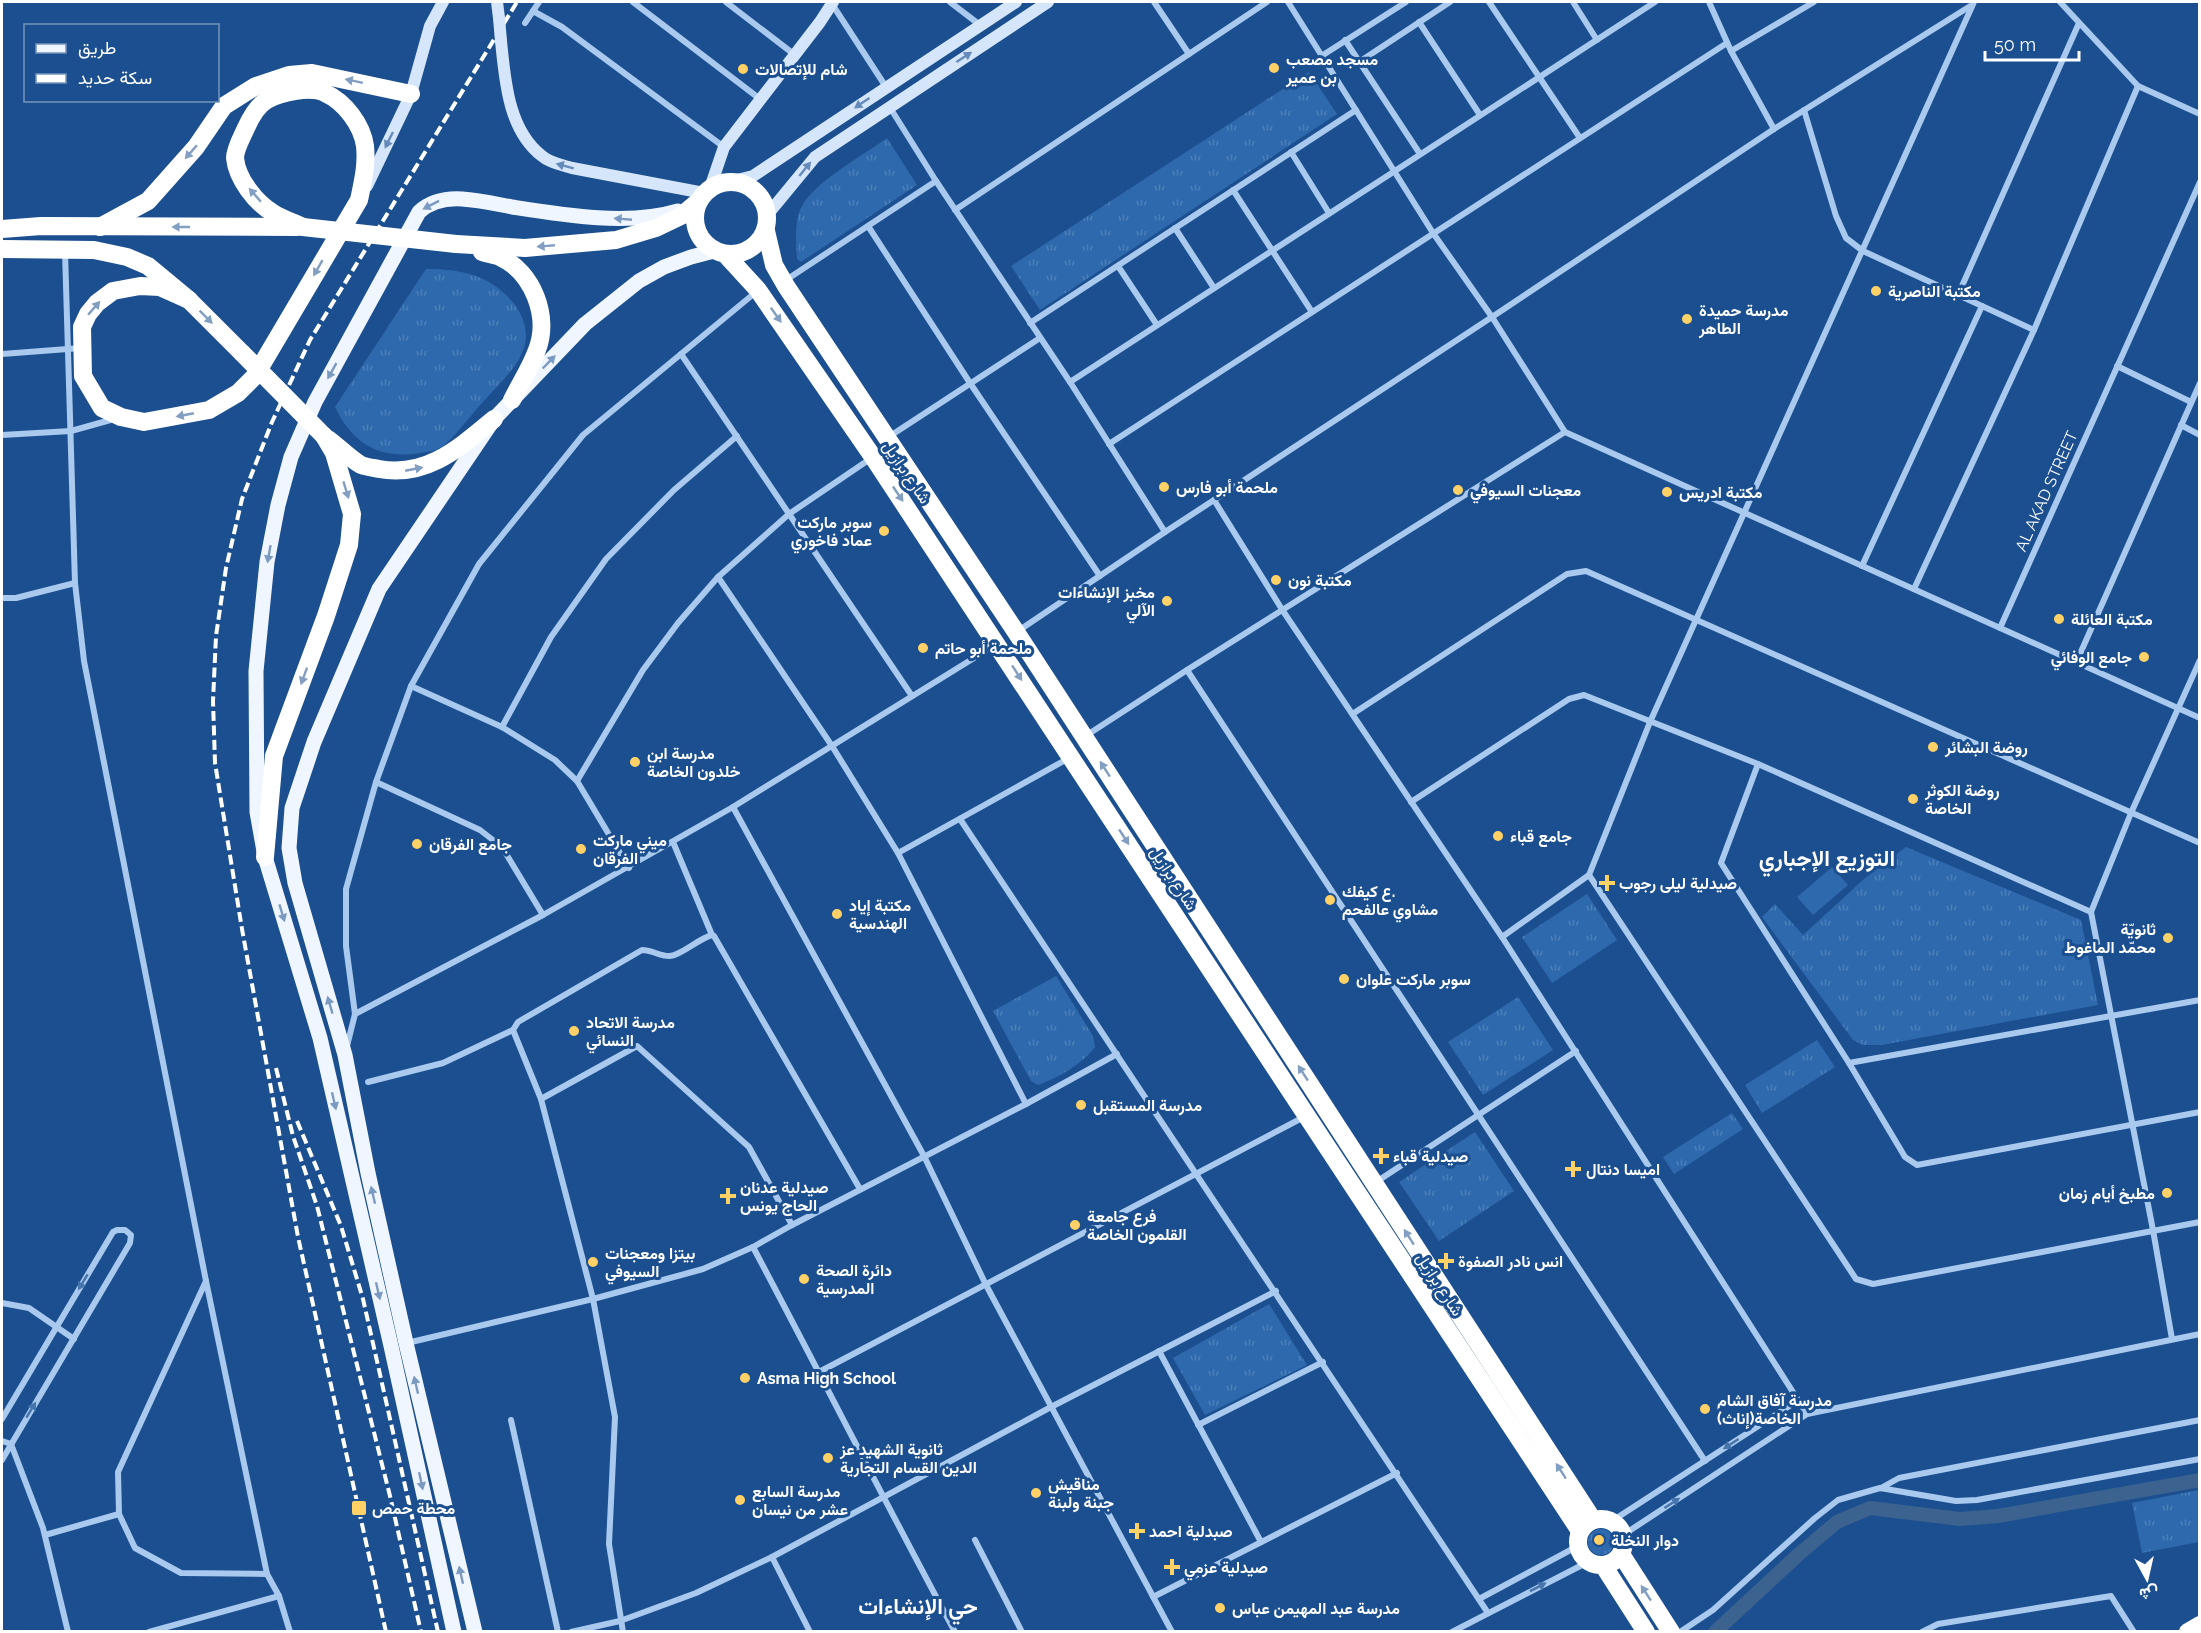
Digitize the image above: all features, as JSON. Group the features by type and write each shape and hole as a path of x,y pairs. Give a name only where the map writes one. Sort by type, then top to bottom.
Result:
{"highway":[{"path":"100,227 148,201 196,147 224,106 256,86 290,75 312,73 411,94"},
{"path":"189,300 160,287 140,286 113,291 97,303 88,314 75,349 83,376 102,408 120,417 144,422 209,410 238,393 255,376 359,200 366,170 364,144 359,127 346,107 324,92 298,90 267,100 250,118 235,157 240,177 254,196 272,213 303,227"},
{"path":"2,229 303,227 456,244 525,248 616,240 657,228 681,216 704,194 721,183 734,182 746,185 757,192 764,202 767,223 759,242 750,250 738,254 720,253 703,242 696,229 694,214 704,194"},
{"name":"شارع برازيل","path":"767,223 774,266 783,281 1016,632 1375,1183 1583,1532"},
{"path":"456,244 502,258 520,273 538,299 542,324 538,349 512,400"},
{"path":"2,249 94,250 127,257 148,266 189,300 324,436 362,466 388,471 411,471 432,464 455,451 495,419"},
{"name":"شارع برازيل","path":"720,253 758,290 873,457 1072,756 1306,1116 1583,1532"},
{"path":"266,857 274,756 326,616 349,545 352,514 334,453 324,436"},
{"path":"1595,1563 1610,1563 1621,1554 1624,1546 1618,1528 1604,1519 1583,1532 1581,1554 1595,1563 1646,1632"},
{"path":"1621,1554 1671,1632"},
{"path":"2188,1632 2199,1625"}],"main road":[{"path":"359,200 411,94 430,26 443,2"},
{"path":"497,2 510,104 521,132 542,156 554,163 572,168 704,194"},
{"path":"454,1632 320,1038 266,857 257,812 256,671 267,562 278,505 291,457 315,402 419,212 428,204 441,200 462,199 544,212 635,220 664,216 682,210 704,194 724,147 820,22 832,2"},
{"path":"734,182 753,176 1016,2"},
{"path":"767,223 815,157 1048,2"},
{"path":"475,1632 406,1343 368,1173 345,1055 295,883 289,848 292,808 314,742 379,589 495,419 585,324 639,281 691,256 720,253"}],"street":[{"path":"525,23 539,2"},
{"path":"633,2 760,99"},
{"path":"726,2 795,55"},
{"path":"832,2 886,87"},
{"path":"950,2 980,25"},
{"path":"1154,2 1189,54"},
{"path":"955,210 1267,2"},
{"path":"1288,2 1433,233 1492,317 1565,432 2199,718"},
{"path":"1323,55 1406,2"},
{"path":"1359,62 1450,2"},
{"path":"1489,2 1580,138"},
{"path":"1573,2 1597,40"},
{"path":"1070,382 1655,2"},
{"path":"1709,2 1731,51 1774,129"},
{"path":"1731,51 1814,2"},
{"path":"1016,632 1774,129 1975,2"},
{"path":"1502,937 1589,875 1650,722 1975,2"},
{"path":"2060,2 2138,86 2199,114"},
{"path":"533,11 562,27 724,147"},
{"path":"1419,22 1480,115"},
{"path":"1958,295 2079,23"},
{"path":"1346,40 1420,154"},
{"path":"1109,444 1727,43"},
{"path":"1914,589 2034,330 2138,86"},
{"path":"889,106 936,182 1070,382 1165,532"},
{"path":"1030,323 1356,110"},
{"path":"1804,110 1836,216 1846,238 1863,251 2034,330"},
{"path":"1291,152 1329,213"},
{"path":"783,281 936,182"},
{"name":"AL AKAD STREET","path":"2000,628 2199,182"},
{"path":"1233,190 1312,312"},
{"path":"868,226 1100,576"},
{"path":"1175,228 1215,288"},
{"path":"65,249 75,349 70,431 75,583 84,661 206,1281 267,1574 279,1596 290,1632"},
{"path":"1118,266 1157,325"},
{"path":"345,1055 355,1014 345,946 346,889 376,782 411,686 479,564 568,453 584,435 758,290"},
{"path":"1862,566 1982,306"},
{"path":"886,438 1040,338"},
{"path":"2,354 75,349"},
{"path":"681,354 912,696"},
{"path":"2117,366 2191,402"},
{"path":"2076,663 2199,383"},
{"path":"2,435 70,431 120,417"},
{"path":"2181,425 2199,435"},
{"path":"1084,737 1565,432"},
{"path":"502,727 551,637 606,559 674,490 737,436"},
{"path":"577,781 643,670 678,623 718,577 789,514 873,457"},
{"path":"1214,500 1283,611 1354,713 1576,1051 1807,1414"},
{"path":"1354,713 1567,574 1586,571 2199,843"},
{"path":"718,577 832,746 898,853 1026,1104"},
{"path":"2,598 16,598 75,583"},
{"path":"355,1014 629,868 733,807 998,644"},
{"path":"2172,1339 2091,912 2131,813 2199,660"},
{"path":"1187,670 1705,1461"},
{"path":"411,686 502,727 555,760 577,781 629,868"},
{"path":"1411,802 1569,699 1584,695 1758,764 2091,912"},
{"path":"898,853 1072,756"},
{"path":"1758,764 1721,863 1849,1063 1905,1157 1917,1165 2199,1112"},
{"path":"376,782 480,830 502,847 543,915"},
{"path":"733,807 924,1156 986,1285 1172,1632"},
{"path":"960,819 1488,1613"},
{"path":"673,842 711,935 714,936 860,1189"},
{"path":"1589,875 1857,1279 1873,1284 2199,1222"},
{"path":"368,1082 442,1063 513,1030 518,1022 530,1014 642,950 651,950 669,956 676,955 700,938 711,935"},
{"path":"1849,1063 2110,1018 2199,1000"},
{"path":"513,1030 541,1099 593,1299 615,1417 609,1544 623,1632"},
{"path":"541,1099 637,1046 749,1147 792,1225"},
{"path":"1375,1183 1576,1051"},
{"path":"406,1343 593,1299 704,1269 753,1247 1117,1054"},
{"path":"819,1372 1306,1116"},
{"path":"2,1419 113,1232 125,1230 130,1235 130,1243 2,1460"},
{"path":"753,1247 883,1499 955,1632"},
{"path":"206,1281 118,1472 119,1514 135,1548 182,1573 267,1574"},
{"path":"571,1632 620,1621 696,1593 772,1557 1051,1407 1276,1291"},
{"path":"2,1303 29,1308 74,1339"},
{"path":"1618,1528 1807,1414 2199,1334"},
{"path":"1159,1351 1261,1542"},
{"path":"1198,1425 1323,1362"},
{"path":"1618,1528 1705,1461 1797,1401"},
{"path":"511,1420 558,1632"},
{"path":"1680,1632 1713,1610 1838,1500 1880,1488 1899,1478 2199,1420"},
{"path":"2,1441 11,1444"},
{"path":"11,1444 45,1535 68,1632"},
{"path":"1880,1488 1956,1501 1977,1500 2199,1459"},
{"path":"1153,1597 1397,1473"},
{"path":"45,1535 119,1514"},
{"path":"1479,1599 1583,1532"},
{"path":"975,1540 1022,1632"},
{"path":"772,1557 810,1632"},
{"path":"1452,1632 1595,1563"},
{"path":"149,1632 279,1596"},
{"path":"1922,1632 1938,1624 2111,1596 2134,1632"}],"green space":[{"path":"1309,72 1337,114 1040,310 1011,266"},
{"path":"887,138 917,185 801,262 797,259 796,227 801,208 807,199 827,179"},
{"path":"426,269 451,270 470,274 498,288 508,296 522,317 526,341 519,360 509,373 446,444 428,452 392,454 368,446 359,439 342,420 335,407"},
{"path":"1906,847 2081,920 2098,1005 1882,1045 1863,1045 1853,1040 1762,917 1775,904 1803,935 1865,878"},
{"path":"1832,867 1848,885 1813,915 1797,897"},
{"path":"1587,894 1617,940 1552,983 1522,937"},
{"path":"1056,976 1093,1036 1095,1047 1069,1070 1038,1085 1031,1081 993,1011"},
{"path":"1518,997 1553,1050 1483,1095 1448,1042"},
{"path":"1817,1040 1835,1067 1762,1113 1745,1085"},
{"path":"1732,1113 1743,1129 1674,1174 1663,1157"},
{"path":"1475,1132 1514,1191 1439,1241 1399,1182"},
{"path":"1269,1304 1307,1365 1205,1415 1173,1358"},
{"path":"2199,1490 2199,1542 2142,1553 2132,1503"},
{"path":"1601,1529 1610,1533 1614,1542 1610,1551 1601,1555 1592,1551 1588,1542 1592,1533"}],"waterway":[{"path":"1715,1632 1837,1522 1870,1508 1960,1519 1998,1516 2200,1480"}],"railway":[{"path":"386,1632 298,1237 242,929 215,763 213,701 216,636 226,568 242,499 272,422 310,340 517,2"},
{"path":"276,1068 293,1136 317,1206 390,1496 421,1632"},
{"path":"297,1121 341,1226 363,1299 438,1632"}],"place":[{"name":"مسجد مصعب بن عمير","path":"1274,68"},
{"name":"شام للإتصالات","path":"743,69"},
{"name":"مكتبة الناصرية","path":"1876,291"},
{"name":"مدرسة حميدة الطاهر","path":"1687,319"},
{"name":"ملحمة أبو فارس","path":"1164,487"},
{"name":"معجنات السيوفي","path":"1458,490"},
{"name":"مكتبة ادريس","path":"1667,492"},
{"name":"سوبر ماركت عماد فاخوري","path":"884,531"},
{"name":"مكتبة نون","path":"1276,580"},
{"name":"مخبز الإنشاءات الآلي","path":"1167,601"},
{"name":"مكتبة العائلة","path":"2059,619"},
{"name":"ملحمة أبو حاتم","path":"923,648"},
{"name":"جامع الوفائي","path":"2144,657"},
{"name":"روضة البشائر","path":"1933,747"},
{"name":"مدرسة ابن خلدون الخاصة","path":"635,762"},
{"name":"روضة الكوثر الخاصة","path":"1913,799"},
{"name":"جامع قباء","path":"1498,836"},
{"name":"جامع الفرقان","path":"417,844"},
{"name":"ميني ماركت الفرقان","path":"581,849"},
{"name":"صيدلية ليلى رجوب","path":"1607,883"},
{"name":"ع كيفك. مشاوي عالفحم","path":"1330,900"},
{"name":"مكتبة إياد الهندسية","path":"837,914"},
{"name":"ثانويّة محمّد الماغوط","path":"2168,938"},
{"name":"سوبر ماركت علوان","path":"1344,979"},
{"name":"مدرسة الاتحاد النسائي","path":"574,1031"},
{"name":"مدرسة المستقبل","path":"1081,1105"},
{"name":"صيدلية قباء","path":"1381,1156"},
{"name":"اميسا دنتال","path":"1573,1169"},
{"name":"مطبخ أيام زمان","path":"2167,1193"},
{"name":"صيدلية عدنان الحاج يونس","path":"728,1196"},
{"name":"فرع جامعة القلمون الخاصة","path":"1075,1225"},
{"name":"انس نادر الصفوة","path":"1446,1261"},
{"name":"بيتزا ومعجنات السيوفي","path":"593,1262"},
{"name":"دائرة الصحة المدرسية","path":"804,1279"},
{"name":"Asma High School","path":"745,1378"},
{"name":"مدرسة آفاق الشام الخاصة(إناث)","path":"1705,1409"},
{"name":"ثانوية الشهيد عز الدين القسام التجارية","path":"828,1458"},
{"name":"مناقيش جبنة ولبنة","path":"1036,1493"},
{"name":"مدرسة السابع عشر من نيسان","path":"740,1500"},
{"name":"محطة حمص","path":"359,1508"},
{"name":"صبدلية احمد","path":"1137,1531"},
{"name":"دوار النخلة","path":"1599,1540"},
{"name":"صيدلية عزمي","path":"1172,1567"},
{"name":"مدرسة عبد المهيمن عباس","path":"1220,1608"}],"district":[{"name":"التوزيع الإجباري","path":"1827,858"},
{"name":"حي الإنشاءات","path":"918,1606"}]}
